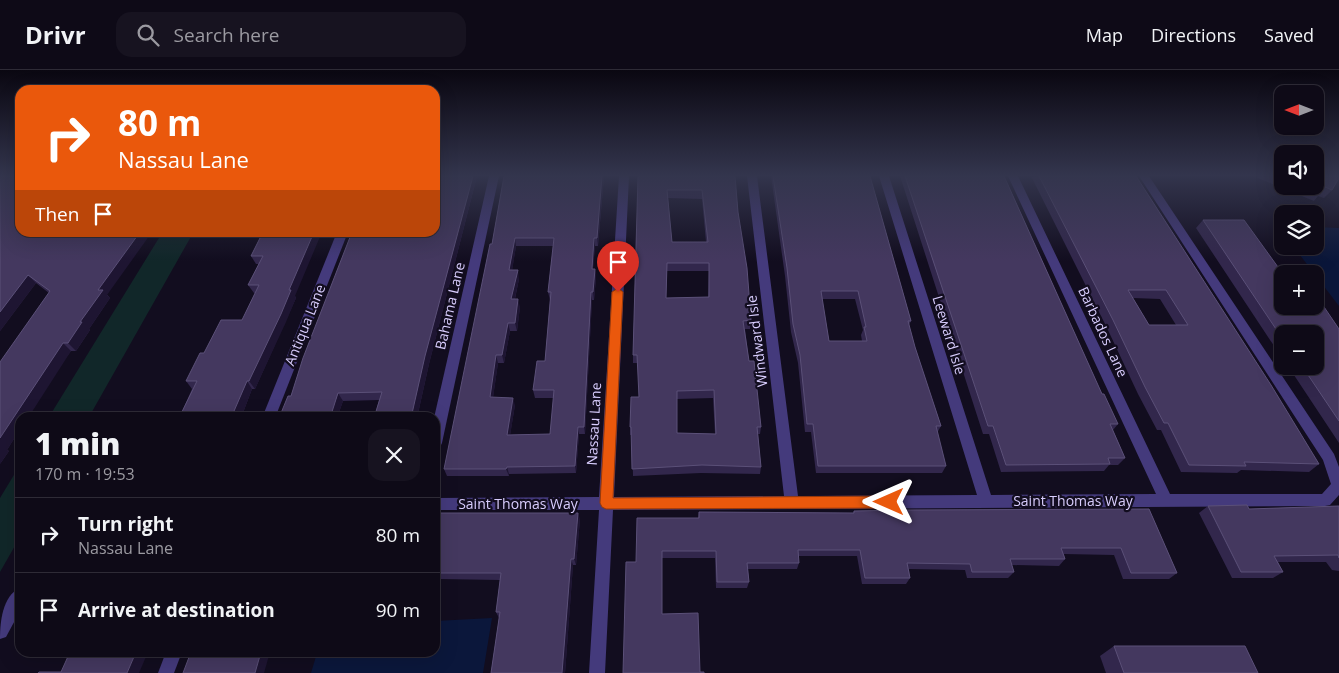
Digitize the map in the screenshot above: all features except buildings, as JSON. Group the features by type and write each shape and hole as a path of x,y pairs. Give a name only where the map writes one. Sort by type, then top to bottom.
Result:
{"street":[{"name":"Bahama Lane","path":"440,420 488,204"},
{"name":"Nassau Lane","path":"597,673 622,204"},
{"name":"Windward Isle","path":"755,204 792,502"},
{"name":"Leeward Isle","path":"893,204 986,502"},
{"name":"Barbados Lane","path":"1026,204 1166,501"},
{"name":"Saint Thomas Way","path":"440,504 1325,500 1338,486 1329,458 1162,204"},
{"name":"Antiqua Lane","path":"270,412 340,237"},
{"path":"0,631 15,605"},
{"path":"166,673 172,657"}],"green space":[{"path":"160,237 191,237 92,412 52,412"},
{"path":"15,473 15,546 0,572 0,498"}],"water":[{"path":"1324,227 1339,228 1339,306 1324,286 1324,265 1308,265 1300,255 1324,255"},
{"path":"492,618 483,673 311,673 316,657 440,657 440,621"}],"route":[{"path":"618,292 606,503 889,502"}]}
